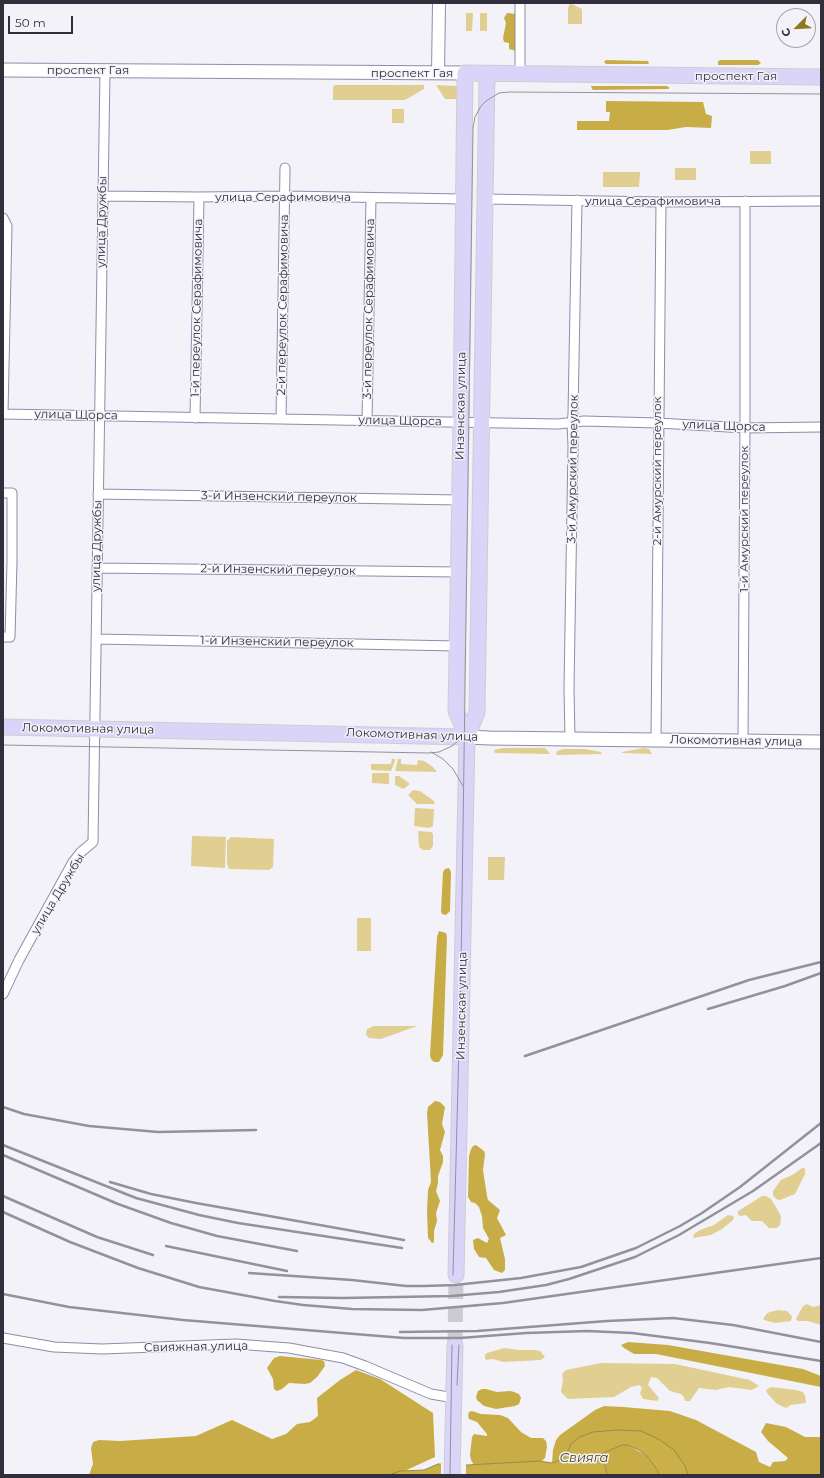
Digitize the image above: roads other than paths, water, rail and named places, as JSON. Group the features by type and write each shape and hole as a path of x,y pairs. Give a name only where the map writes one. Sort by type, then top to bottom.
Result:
{"main road":[{"name":"проспект Гая","path":"3,70 465,73 520,75 821,76"},
{"name":"Инзенская улица","path":"456,1275 466,737 456,711 465,73"},
{"name":"Инзенская улица","path":"466,737 477,712 487,74"},
{"name":"Локомотивная улица","path":"3,727 466,737 821,742"},
{"path":"452,1475 455,1345"}],"street":[{"path":"438,73 439,3"},
{"path":"520,3 520,75"},
{"name":"улица Дружбы","path":"3,994 19,960 73,862 81,852 93,842 105,71"},
{"name":"2-й переулок Серафимовича","path":"281,419 286,168"},
{"name":"улица Серафимовича","path":"103,196 285,196 464,199"},
{"name":"1-й переулок Серафимовича","path":"194,418 199,197"},
{"name":"3-й переулок Серафимовича","path":"367,421 371,198"},
{"name":"улица Серафимовича","path":"485,199 661,202 821,201"},
{"name":"3-й Амурский переулок","path":"570,738 569,689 573,446 572,423 577,200"},
{"name":"1-й Амурский переулок","path":"743,741 745,201"},
{"name":"2-й Амурский переулок","path":"656,740 661,202"},
{"path":"3,218 7,226 3,414"},
{"name":"улица Щорса","path":"3,414 367,421 572,423 584,421 658,423 745,428 821,427"},
{"path":"3,493 12,493 10,637 3,637"},
{"name":"3-й Инзенский переулок","path":"98,494 460,500"},
{"name":"2-й Инзенский переулок","path":"97,568 459,572"},
{"name":"1-й Инзенский переулок","path":"96,639 458,646"},
{"name":"Свияжная улица","path":"3,1338 54,1347 102,1349 236,1344 289,1348 343,1358 431,1394 454,1398"}],"water":[{"name":"Свияга","path":"617,1430 641,1431 660,1440 674,1450 685,1466 688,1475 659,1475 658,1471 647,1456 628,1445 622,1445 601,1454 601,1459 605,1465 607,1475 389,1475 400,1471 424,1470 438,1464 468,1465 539,1461 552,1463 560,1460 568,1451 571,1444 580,1437 593,1432"}],"tunnel":[{"path":"455,1345 456,1275"}],"tram line":[{"path":"453,1275 461,970 473,128 475,117 481,106 486,101 499,93 509,92 821,94"},
{"path":"3,745 429,753 439,752 452,746 459,740 465,731"},
{"path":"431,752 443,759 453,769 463,786"},
{"path":"450,1475 452,1345"},
{"path":"457,1385 459,1345"}],"railway":[{"path":"525,1056 749,980 821,962"},
{"path":"708,1009 785,986 821,973"},
{"path":"3,1107 24,1114 89,1126 158,1132 256,1130"},
{"path":"249,1273 352,1280 406,1286 424,1286 455,1285 521,1278 581,1267 636,1248 702,1213 740,1187 821,1123"},
{"path":"279,1297 343,1298 451,1296 499,1292 546,1285 569,1279 635,1257 679,1235 753,1191 821,1143"},
{"path":"3,1145 136,1198 199,1215 238,1223 402,1248"},
{"path":"3,1155 118,1204 171,1223 217,1236 297,1251"},
{"path":"110,1182 151,1194 196,1203 404,1240"},
{"path":"3,1196 97,1237 153,1255"},
{"path":"3,1212 70,1242 138,1268 199,1287 275,1301 352,1309 422,1310 503,1303 821,1258"},
{"path":"166,1246 287,1271"},
{"path":"3,1294 69,1307 183,1320 404,1338 460,1338 526,1333 587,1331 632,1333 710,1343 821,1361"},
{"path":"400,1332 477,1331 607,1321 673,1318 733,1325 821,1342"}]}
